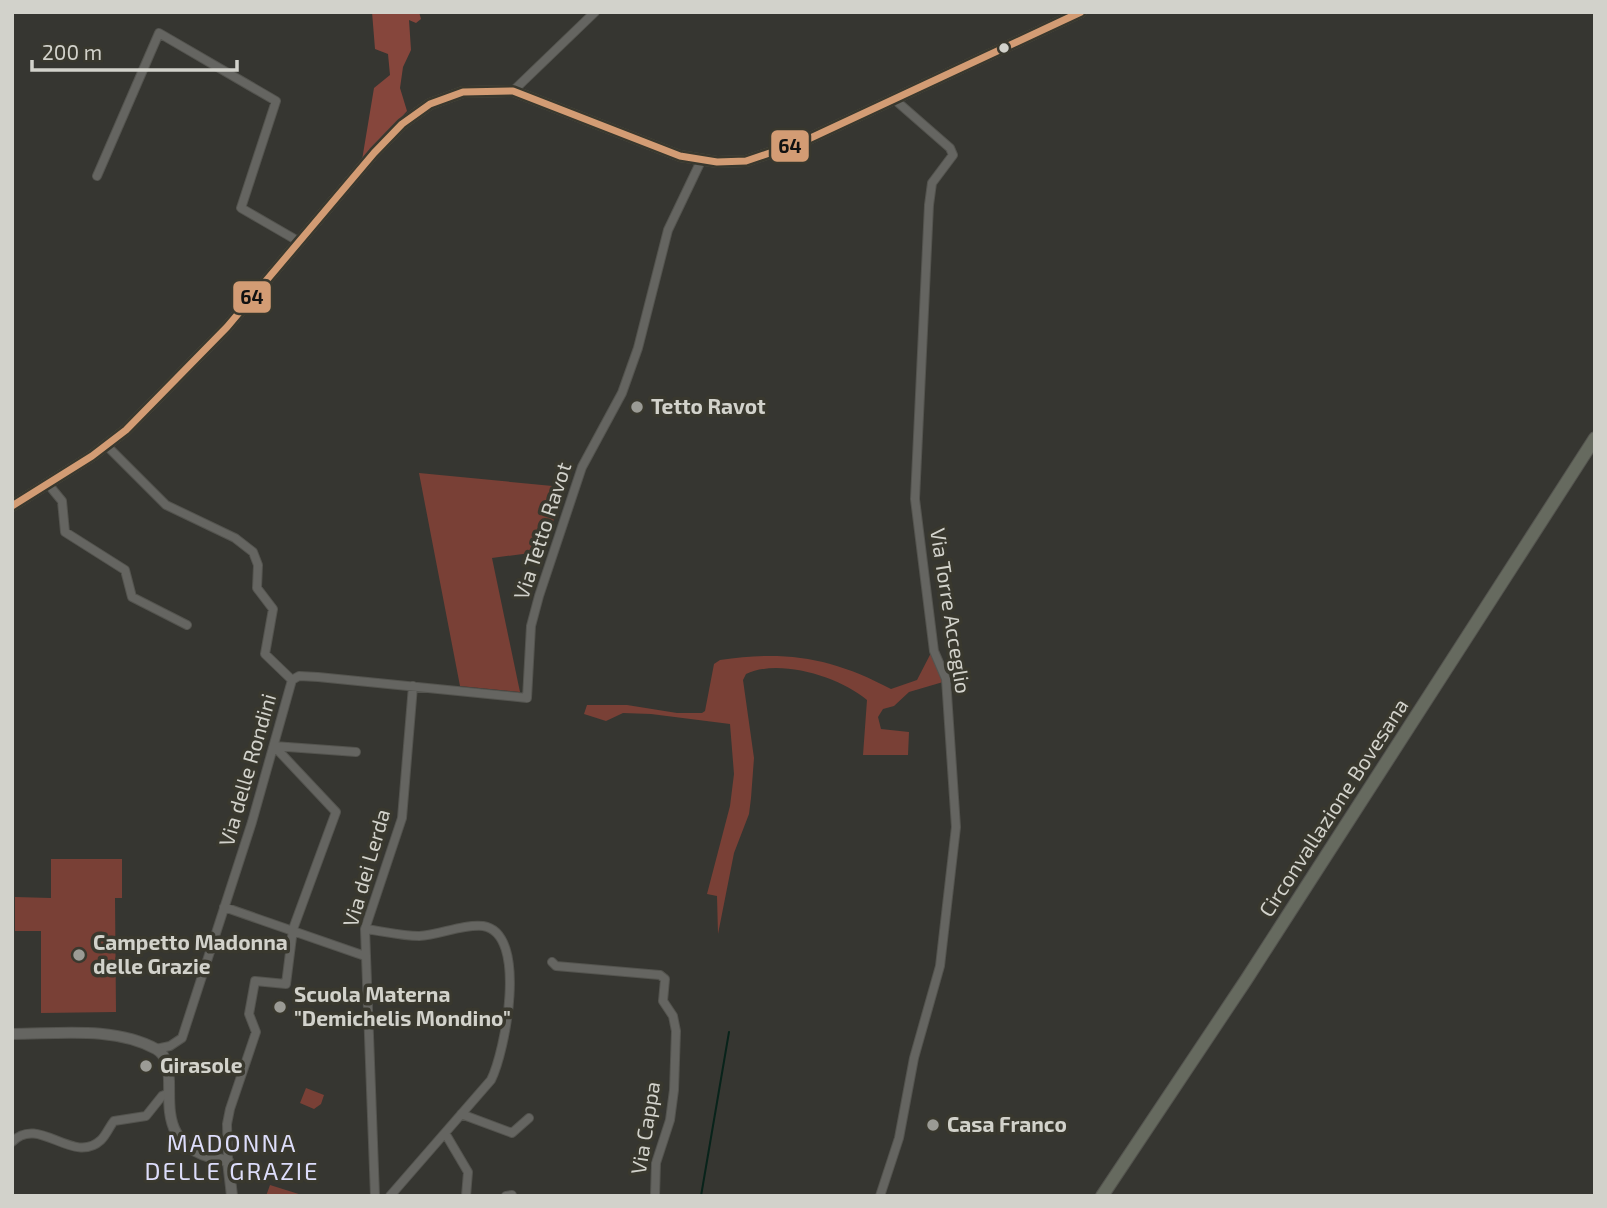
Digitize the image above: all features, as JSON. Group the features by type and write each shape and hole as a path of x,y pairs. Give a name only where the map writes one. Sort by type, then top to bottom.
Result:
{"main road":[{"name":"Circonvallazione Bovesana","path":"1102,1196 1247,980 1595,438"}],"street":[{"path":"513,91 595,12"},
{"path":"12,506 107,446 206,349 359,169 416,113 445,97 463,92 513,91 662,150 701,161 734,162 757,159 1081,12"},
{"path":"97,176 159,33 276,101 241,208 298,241"},
{"name":"Via Torre Acceglio","path":"880,1196 899,1138 914,1058 940,966 956,827 946,679 934,651 915,499 929,205 932,183 953,155 950,148 894,99"},
{"name":"Via Tetto Ravot","path":"292,680 299,676 309,676 525,698 528,696 531,626 539,596 582,467 622,393 638,348 668,230 701,161"},
{"name":"Via delle Rondini","path":"107,446 166,505 235,538 253,552 258,565 257,588 273,609 265,654 292,680 225,907 182,1038 170,1046 156,1049"},
{"path":"48,484 62,501 65,532 125,570 132,597 187,625"},
{"name":"Via dei Lerda","path":"392,1194 375,1191 365,929 401,818 413,686"},
{"path":"274,746 356,751"},
{"path":"232,1196 228,1161 228,1116 256,1032 249,1014 255,981 286,984 293,929 337,812 274,746"},
{"path":"225,907 365,956"},
{"path":"365,929 419,936 485,927 497,932 504,942 510,999 491,1080 392,1194"},
{"name":"Via Cappa","path":"552,962 556,966 660,975 665,979 663,1001 673,1016 676,1031 670,1120 656,1163 656,1196"},
{"path":"12,1034 97,1033 156,1049 169,1067 167,1094 172,1120 185,1145 200,1155 228,1161"},
{"path":"12,1142 21,1134 35,1132 77,1147 91,1146 104,1136 114,1121 146,1116 162,1096 167,1094"},
{"path":"461,1114 512,1133 529,1118"},
{"path":"445,1133 468,1172 466,1196"},
{"path":"506,1196 512,1195"}],"shaded area":[{"path":"372,12 419,12 421,19 416,23 409,20 411,50 403,67 400,88 407,111 362,160 374,88 390,75 388,54 375,49"},
{"path":"419,473 563,487 545,551 492,558 520,692 460,686"},
{"path":"932,651 943,682 909,692 894,706 883,709 878,717 881,729 909,732 908,755 863,755 867,700 841,684 826,677 792,669 775,668 746,674 743,680 754,758 751,798 749,814 734,853 718,934 717,896 707,894 730,806 734,774 730,724 623,713 606,721 584,714 587,705 627,705 677,713 702,713 705,711 714,664 720,660 744,657 809,659 849,670 891,689 917,680"},
{"name":"Campetto Madonna delle Grazie","path":"51,859 122,859 122,898 115,898 116,1012 41,1013 41,931 15,931 15,897 51,898"},
{"path":"306,1088 324,1095 321,1104 314,1109 300,1103"},
{"path":"270,1185 305,1196 266,1196"}],"waterway":[{"path":"701,1196 729,1032"}],"transit line":[{"name":"64","path":"12,506 92,456 126,430 227,327 374,153 402,124 430,104 463,92 513,91 680,156 717,162 746,161 802,142 1081,12"}],"place":[{"name":"Tetto Ravot","path":"637,407"},
{"name":"Campetto Madonna delle Grazie","path":"79,955"},
{"name":"Scuola Materna \"Demichelis Mondino\"","path":"280,1007"},
{"name":"Girasole","path":"146,1066"},
{"name":"Casa Franco","path":"933,1125"}],"district":[{"name":"MADONNA DELLE GRAZIE","path":"232,1158"}]}
